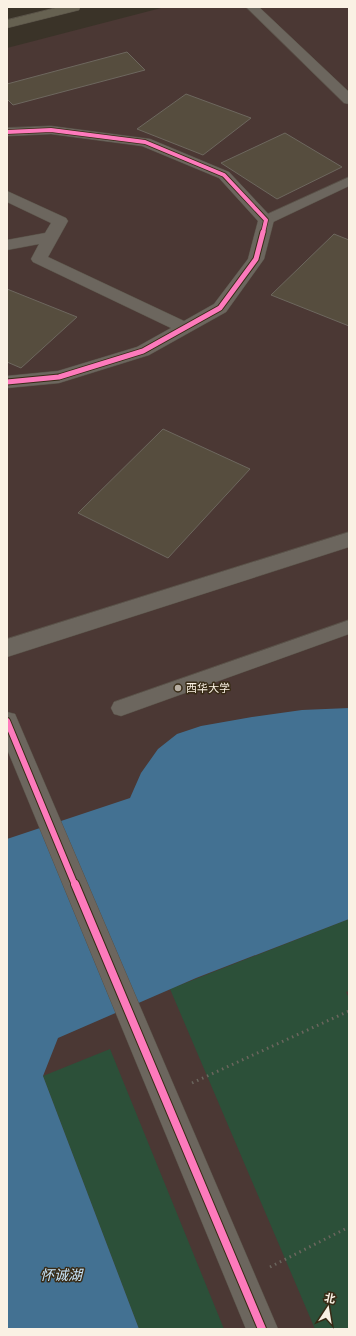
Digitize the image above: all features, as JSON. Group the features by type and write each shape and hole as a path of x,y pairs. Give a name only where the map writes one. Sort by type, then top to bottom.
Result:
{"main road":[{"path":"7,24 74,7"}],"street":[{"path":"252,7 349,100"},
{"path":"304,39 349,83"},
{"path":"7,132 51,130 145,142 224,175 266,220 256,259 220,308 143,351 59,377 7,382"},
{"path":"7,196 60,221 39,260 184,328"},
{"path":"7,245 51,237"},
{"path":"7,648 349,539"},
{"path":"7,721 144,1053 262,1329"}],"lane":[{"path":"266,220 349,181"},
{"path":"121,708 349,627"}],"path":[{"path":"191,1083 349,1011"},
{"path":"270,1267 349,1227"}],"shaded area":[{"name":"西华大学","path":"165,7 349,7 349,1329 7,1329 7,48"}],"green space":[{"path":"349,919 349,991 346,992 349,998 349,1329 315,1329 170,989"},
{"path":"110,1049 224,1329 139,1329 43,1076"}],"water":[{"name":"怀诚湖","path":"349,708 349,919 196,978 58,1038 43,1076 139,1329 7,1329 7,839 130,798 141,773 158,749 177,734 201,726 252,717 302,710"}],"building":[{"path":"127,52 145,70 13,105 7,99 7,84"},
{"path":"186,94 251,118 203,155 137,129"},
{"path":"285,133 342,167 277,199 221,163"},
{"path":"334,234 349,240 349,326 271,295"},
{"path":"7,289 77,317 21,368 7,362"},
{"path":"163,429 250,469 168,558 78,513"}],"cycle path":[{"path":"7,132 51,130 145,142 224,175 266,220 256,259 220,308 143,351 59,377 7,382"},
{"path":"7,721 262,1329"}],"place":[{"name":"西华大学","path":"178,688"}]}
